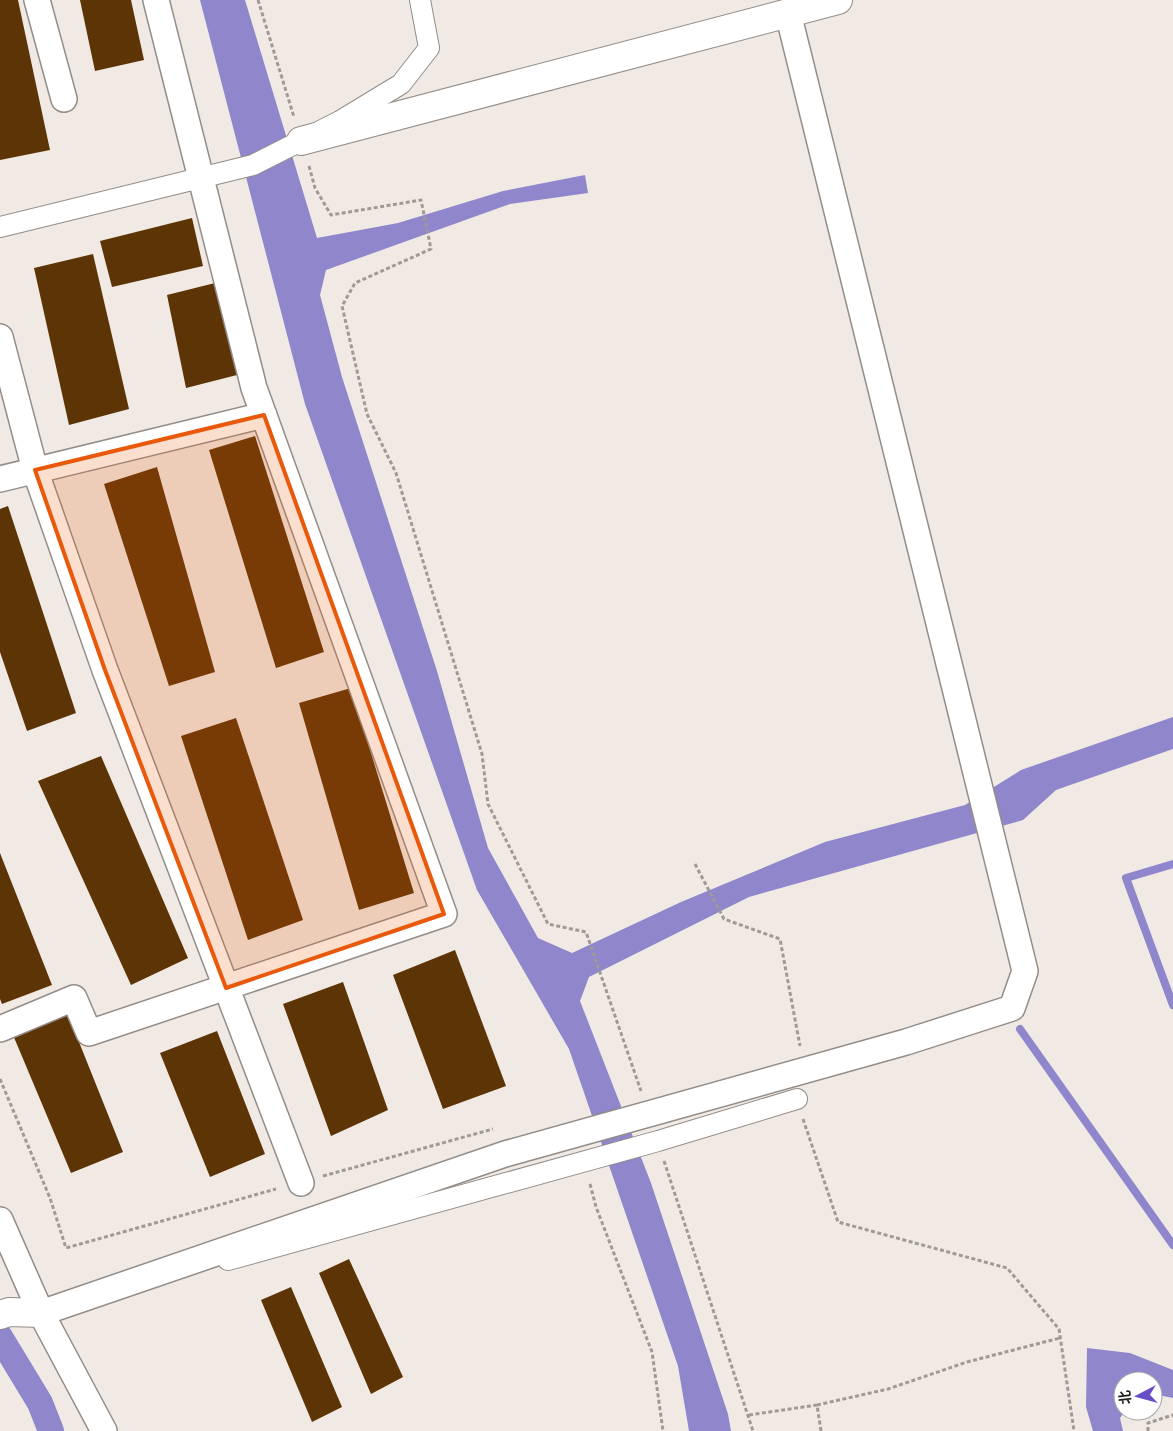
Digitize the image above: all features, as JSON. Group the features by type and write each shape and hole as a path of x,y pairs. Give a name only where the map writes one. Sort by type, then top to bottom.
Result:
{"main road":[{"path":"301,141 838,0"},
{"path":"4,1314 41,1312"}],"street":[{"path":"37,0 64,99"},
{"path":"0,1029 74,998 90,1034 444,914 254,388 156,0"},
{"path":"0,226 253,165 340,121 401,84 429,48 420,0"},
{"path":"41,1312 506,1154 798,1072 1012,1008 1026,971 788,13"},
{"path":"0,337 35,470 105,670 301,1182"},
{"path":"0,479 264,414"},
{"path":"41,1312 584,1162 797,1099"},
{"path":"0,1220 41,1312 104,1431"}],"path":[{"path":"258,0 316,188 331,215 421,200 431,249 355,283 342,306 368,414 396,473 482,754 488,804 548,924 586,932 649,1114"},
{"path":"695,864 724,919 780,939 800,1044 798,1072"},
{"path":"790,1046 800,1044"},
{"path":"0,1079 50,1198 66,1248 499,1127"},
{"path":"631,1091 650,1086"},
{"path":"797,1099 838,1222 1007,1268 1058,1329 1074,1431"},
{"path":"658,1141 753,1431"},
{"path":"584,1162 596,1207 652,1352 663,1431"},
{"path":"749,1415 817,1405 888,1389 967,1362 1060,1338"},
{"path":"817,1405 822,1431"},
{"path":"1148,1431 1148,1423 1173,1415"}],"highlighted area":[{"path":"264,415 444,914 226,988 105,670 35,470"}],"shaded area":[{"path":"200,0 245,0 317,238 398,223 503,191 585,175 588,193 510,204 326,270 320,295 342,377 437,671 488,848 538,938 572,953 681,902 825,842 965,805 1021,770 1173,717 1173,749 1056,790 1023,820 749,897 589,977 580,1001 651,1183 728,1414 731,1431 689,1431 678,1366 569,1049 477,890 305,404"},
{"path":"1087,1348 1130,1353 1173,1370 1173,1398 1163,1396 1163,1371 1113,1371 1113,1421 1121,1421 1123,1431 1093,1431 1086,1407"}],"building":[{"path":"0,0 18,0 50,150 0,160"},
{"path":"80,0 131,0 144,60 95,71"},
{"path":"192,218 203,266 112,287 100,241"},
{"path":"93,254 129,409 69,425 34,268"},
{"path":"215,283 237,375 186,388 167,295"},
{"path":"255,436 324,652 276,668 209,450"},
{"path":"157,467 215,672 169,686 104,484"},
{"path":"8,506 76,713 27,731 0,652 0,509"},
{"path":"351,688 414,893 359,910 299,703"},
{"path":"236,718 303,920 248,940 181,736"},
{"path":"101,756 188,958 131,985 38,781"},
{"path":"0,853 52,985 2,1004 0,999"},
{"path":"455,950 506,1086 443,1109 393,975"},
{"path":"343,982 388,1110 331,1136 283,1004"},
{"path":"67,1012 123,1152 71,1173 13,1035"},
{"path":"217,1031 265,1154 210,1177 160,1053"},
{"path":"349,1259 403,1377 371,1394 319,1273"},
{"path":"291,1287 342,1407 312,1422 261,1300"}],"waterway":[{"path":"1173,864 1126,878 1173,1005"},
{"path":"1020,1029 1173,1245"},
{"path":"0,1337 40,1403 51,1431"}]}
